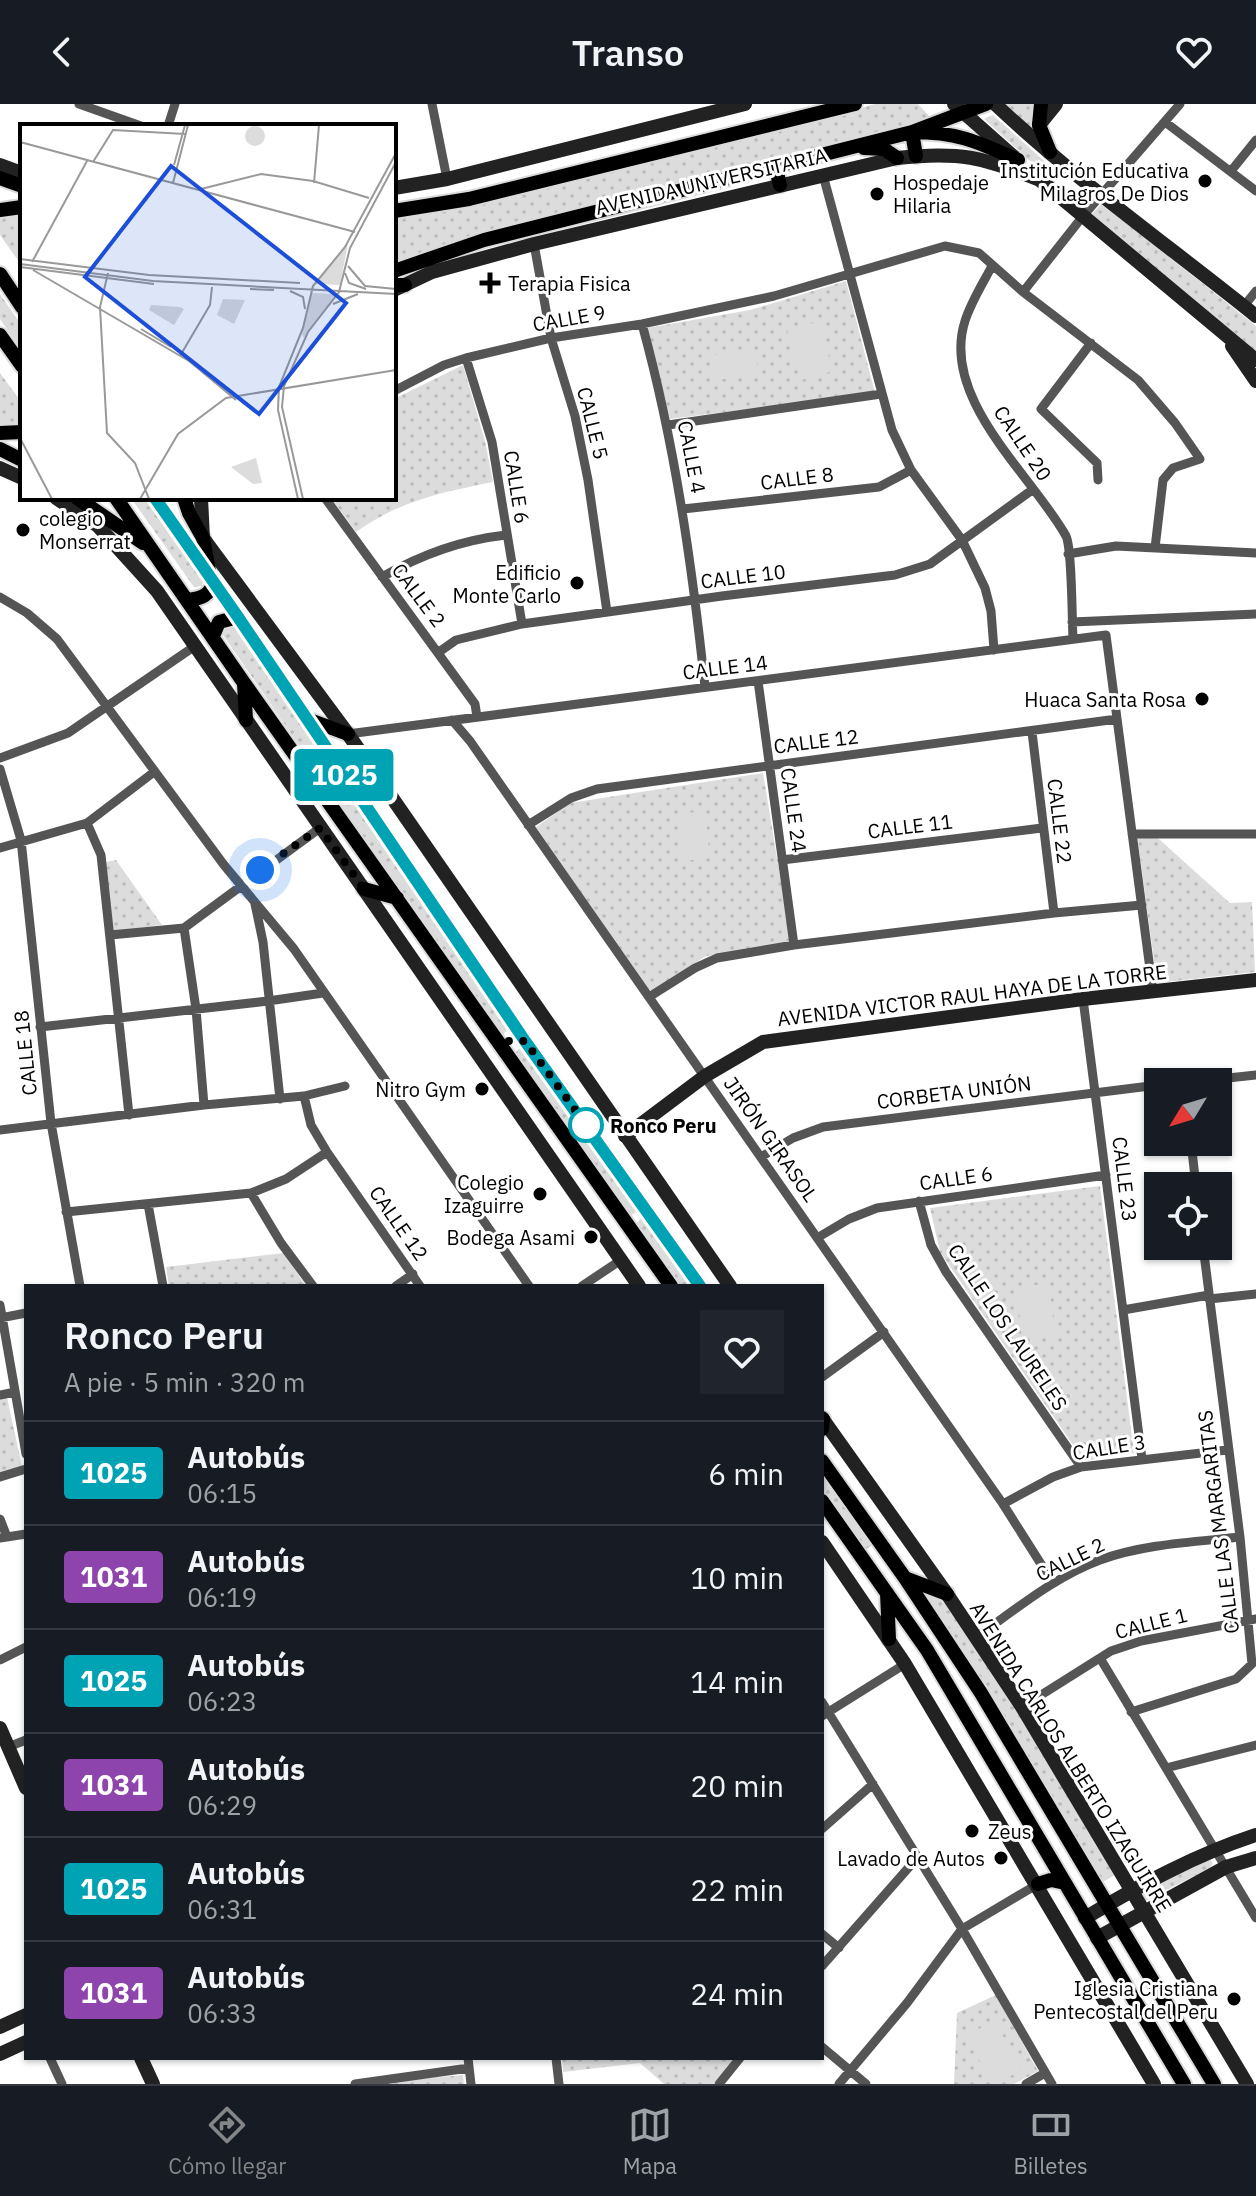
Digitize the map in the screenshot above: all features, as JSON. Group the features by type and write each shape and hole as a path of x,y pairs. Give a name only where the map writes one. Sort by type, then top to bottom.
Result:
{"main road":[{"name":"AVENIDA UNIVERSITARIA","path":"396,211 469,199 855,104"},
{"name":"AVENIDA UNIVERSITARIA","path":"396,270 484,240 912,132 959,109 986,104"},
{"path":"1041,104 1039,125 1050,152"},
{"path":"916,156 912,132 939,132 965,137 1018,160"},
{"path":"844,148 884,149 897,158"},
{"path":"775,165 780,185"},
{"path":"0,178 20,185"},
{"path":"0,210 20,207"},
{"path":"0,274 20,304"},
{"path":"0,335 20,363"},
{"path":"0,433 20,432"},
{"path":"0,449 20,459"},
{"path":"117,500 670,1284"},
{"path":"156,500 525,1041 699,1284"},
{"path":"185,500 203,538 212,578 210,592 188,600"},
{"path":"70,501 154,551"},
{"path":"170,520 203,538"},
{"path":"213,636 219,622 238,617"},
{"path":"244,683 246,720"},
{"path":"306,719 348,734"},
{"path":"364,889 397,898"},
{"path":"506,1055 508,1041 525,1041"},
{"path":"824,1464 981,1693 1214,2084"},
{"path":"824,1504 927,1650 1184,2084"},
{"path":"863,1558 873,1560 885,1549"},
{"path":"905,1578 947,1594"},
{"path":"887,1593 889,1639"},
{"path":"959,1707 967,1693 981,1693"},
{"path":"1038,1884 1051,1880 1065,1883"}],"street":[{"path":"79,104 135,124"},
{"path":"169,124 175,104"},
{"path":"432,104 447,179"},
{"path":"396,188 447,179 745,104"},
{"path":"995,104 1102,195 1250,311 1256,291"},
{"path":"1039,125 1056,104"},
{"path":"1023,292 1083,216 1180,104"},
{"path":"959,109 1256,360"},
{"path":"1165,122 1256,191"},
{"path":"1231,171 1256,140"},
{"name":"AVENIDA UNIVERSITARIA","path":"398,287 432,272 534,244 897,158 952,154 977,157 1040,180"},
{"path":"0,165 20,172"},
{"path":"823,175 892,430 911,470 962,540 985,588 991,611 994,650"},
{"path":"1061,198 1073,190 1080,177"},
{"name":"CALLE 5","path":"534,244 551,338 575,416 588,480 607,612"},
{"name":"CALLE 9","path":"396,390 444,365 551,338 642,324 774,296 945,246 979,253 1023,292 1138,380 1175,423 1200,459 1173,468 1163,480 1155,548"},
{"name":"CALLE 20","path":"992,266 964,321 960,354 973,398 986,424 1067,538 1073,639"},
{"name":"CALLE 4","path":"642,324 668,425 695,600"},
{"path":"1220,330 1256,381"},
{"path":"1091,343 1041,409 1097,463 1098,480"},
{"name":"CALLE 6","path":"466,358 492,442 522,624"},
{"path":"668,425 881,394"},
{"path":"0,468 20,477"},
{"name":"CALLE 8","path":"683,509 879,487 911,470"},
{"name":"CALLE 10","path":"439,652 456,640 522,624 895,575 930,564 1032,490"},
{"path":"201,500 203,538 348,734 729,1284"},
{"name":"CALLE 2","path":"326,500 439,652 475,704 477,717"},
{"path":"70,501 121,549 157,591 638,1284"},
{"path":"382,577 442,548 472,539 506,535"},
{"path":"1068,554 1116,546 1256,553"},
{"path":"0,597 27,613 57,639 154,772 294,949 528,1284"},
{"path":"695,600 705,687"},
{"path":"1072,622 1256,614"},
{"name":"CALLE 14","path":"348,734 1106,635 1117,719"},
{"path":"0,758 68,733 195,646"},
{"name":"CALLE 24","path":"758,681 794,945"},
{"path":"1117,719 1153,992"},
{"name":"CALLE 12","path":"528,825 571,798 597,789 1117,719"},
{"name":"JIRÓN GIRASOL","path":"452,720 470,741 884,1332 1003,1504 1053,1583"},
{"name":"CALLE 22","path":"1032,732 1054,913"},
{"name":"CALLE 18","path":"0,769 21,840 51,1123 80,1284"},
{"path":"0,848 87,823 154,772"},
{"path":"87,823 101,855 129,1115"},
{"path":"110,935 184,928 320,828"},
{"name":"CALLE 11","path":"782,860 1042,828"},
{"path":"1132,834 1256,834"},
{"path":"255,901 263,942 280,1099"},
{"path":"649,997 717,958 794,945 1142,905"},
{"path":"184,928 196,1009 204,1105"},
{"name":"AVENIDA VICTOR RAUL HAYA DE LA TORRE","path":"625,1136 705,1076 763,1042 1083,999 1256,980"},
{"path":"40,1027 323,993"},
{"name":"CALLE 23","path":"1083,999 1142,1459"},
{"path":"1232,1078 1256,1075"},
{"path":"0,1130 304,1096 345,1086"},
{"name":"CORBETA UNIÓN","path":"761,1157 793,1138 823,1127 1144,1087"},
{"name":"CALLE 12","path":"304,1096 311,1125 327,1152 419,1284"},
{"path":"66,1212 251,1193 286,1179 327,1152"},
{"name":"CALLE 6","path":"817,1238 849,1219 877,1208 1106,1175"},
{"path":"251,1193 281,1243 312,1284"},
{"name":"CALLE LOS LAURELES","path":"919,1201 931,1245 946,1272 1081,1467"},
{"path":"148,1204 163,1284"},
{"path":"585,1284 621,1260"},
{"name":"CALLE LAS MARGARITAS","path":"1131,1712 1236,1679 1252,1664 1253,1619 1227,1450 1205,1260"},
{"path":"399,1284 413,1274"},
{"path":"1123,1310 1209,1297 1256,1294"},
{"path":"0,1305 24,1443"},
{"path":"1,1318 24,1313"},
{"path":"824,1376 884,1332"},
{"path":"0,1395 15,1392"},
{"name":"AVENIDA CARLOS ALBERTO IZAGUIRRE","path":"824,1421 947,1594 1022,1707 1247,2084"},
{"name":"CALLE 3","path":"1003,1504 1053,1477 1081,1467 1227,1450"},
{"path":"0,1477 24,1470"},
{"path":"0,1519 3,1538 24,1534"},
{"name":"CALLE 2","path":"975,1638 1053,1583 1098,1561 1132,1550 1240,1537"},
{"path":"824,1545 905,1664 1154,2084"},
{"name":"CALLE 1","path":"1022,1707 1111,1651 1141,1641 1253,1619"},
{"path":"0,1660 24,1648"},
{"path":"1100,1658 1256,1918"},
{"path":"905,1664 825,1714 873,1784 962,1929 1052,2084"},
{"path":"2,1738 24,1740"},
{"path":"2,1738 24,1784"},
{"path":"1166,1768 1256,1745"},
{"path":"824,1827 873,1784"},
{"path":"1085,1918 1215,1849 1256,1835"},
{"path":"824,1964 917,1858"},
{"path":"1097,1938 1226,1867 1256,1858"},
{"path":"839,2084 907,2003 962,1929 1038,1884"},
{"path":"824,1936 839,1948"},
{"path":"0,2027 24,2016"},
{"path":"0,2054 24,2043"},
{"path":"824,2049 866,2084"},
{"path":"51,2060 62,2084"},
{"path":"142,2060 153,2084"},
{"path":"556,2060 559,2084"},
{"path":"719,2084 738,2060"},
{"path":"355,2084 468,2063 471,2084"},
{"path":"1026,2084 1045,2073"}],"shaded area":[{"path":"875,104 918,104 932,119 513,225 396,264 396,217 476,202 793,127"},
{"path":"1002,104 1034,104 1033,124 1029,127"},
{"path":"993,115 1061,176 1054,183 984,119"},
{"path":"1102,203 1256,326 1256,351 1091,215"},
{"path":"20,212 20,263 0,235 0,215"},
{"path":"846,281 875,393 670,419 647,328 750,310"},
{"path":"0,294 20,323 20,348 0,319"},
{"path":"819,321 833,371 801,380 787,331"},
{"path":"754,347 759,372 714,381 709,356"},
{"path":"463,365 485,441 493,482 405,505 356,532 332,500 396,500 396,398"},
{"path":"0,373 20,400 20,425 0,426"},
{"path":"132,500 146,500 204,579 202,586 194,587"},
{"path":"227,626 234,626 511,1029 501,1038 223,635"},
{"path":"763,773 791,943 706,956 655,991 647,989 536,827 570,803"},
{"path":"705,811 710,858 683,861 678,814"},
{"path":"1150,831 1230,903 1252,902 1255,972 1157,983 1137,834"},
{"path":"116,860 162,925 112,931 106,862"},
{"path":"520,1047 525,1048 640,1209 629,1217 513,1056"},
{"path":"1100,1186 1134,1453 1084,1461 940,1252 930,1208"},
{"path":"644,1216 693,1284 678,1284 635,1224"},
{"path":"284,1253 305,1284 169,1284 166,1267"},
{"path":"1049,1284 1055,1334 1022,1338 1016,1287"},
{"path":"7,1397 22,1467 0,1473 0,1398"},
{"path":"824,1473 874,1544 865,1550 824,1492"},
{"path":"923,1592 946,1604 1017,1709 1115,1875 1101,1883"},
{"path":"1208,1858 1213,1863 1210,1868 1145,1901 1141,1894 1144,1891"},
{"path":"996,1995 1038,2071 1014,2084 954,2084 957,2013"},
{"path":"993,2020 1023,2068 998,2084 994,2084 965,2038"},
{"path":"562,2060 733,2060 713,2084 664,2084 640,2063 563,2072"},
{"path":"463,2075 464,2084 371,2084 375,2083"}],"bus line":[{"name":"1025","path":"156,500 525,1041 699,1284"}],"place":[{"name":"Institución Educativa Milagros De Dios","path":"1205,181"},
{"name":"Hospedaje Hilaria","path":"877,194"},
{"name":"Terapia Fisica","path":"490,283"},
{"name":"colegio Monserrat","path":"23,530"},
{"name":"Edificio Monte Carlo","path":"577,583"},
{"name":"Huaca Santa Rosa","path":"1202,699"},
{"name":"Nitro Gym","path":"482,1089"},
{"name":"Ronco Peru","path":"586,1125"},
{"name":"Colegio Izaguirre","path":"540,1194"},
{"name":"Bodega Asami","path":"591,1237"},
{"name":"Zeus","path":"972,1831"},
{"name":"Lavado de Autos","path":"1001,1858"},
{"name":"Iglesia Cristiana Pentecostal del Peru","path":"1234,1999"}],"route":[{"path":"260,870 320,828 364,889 397,898 506,1055 508,1041 525,1041 594,1136 586,1125"}]}
